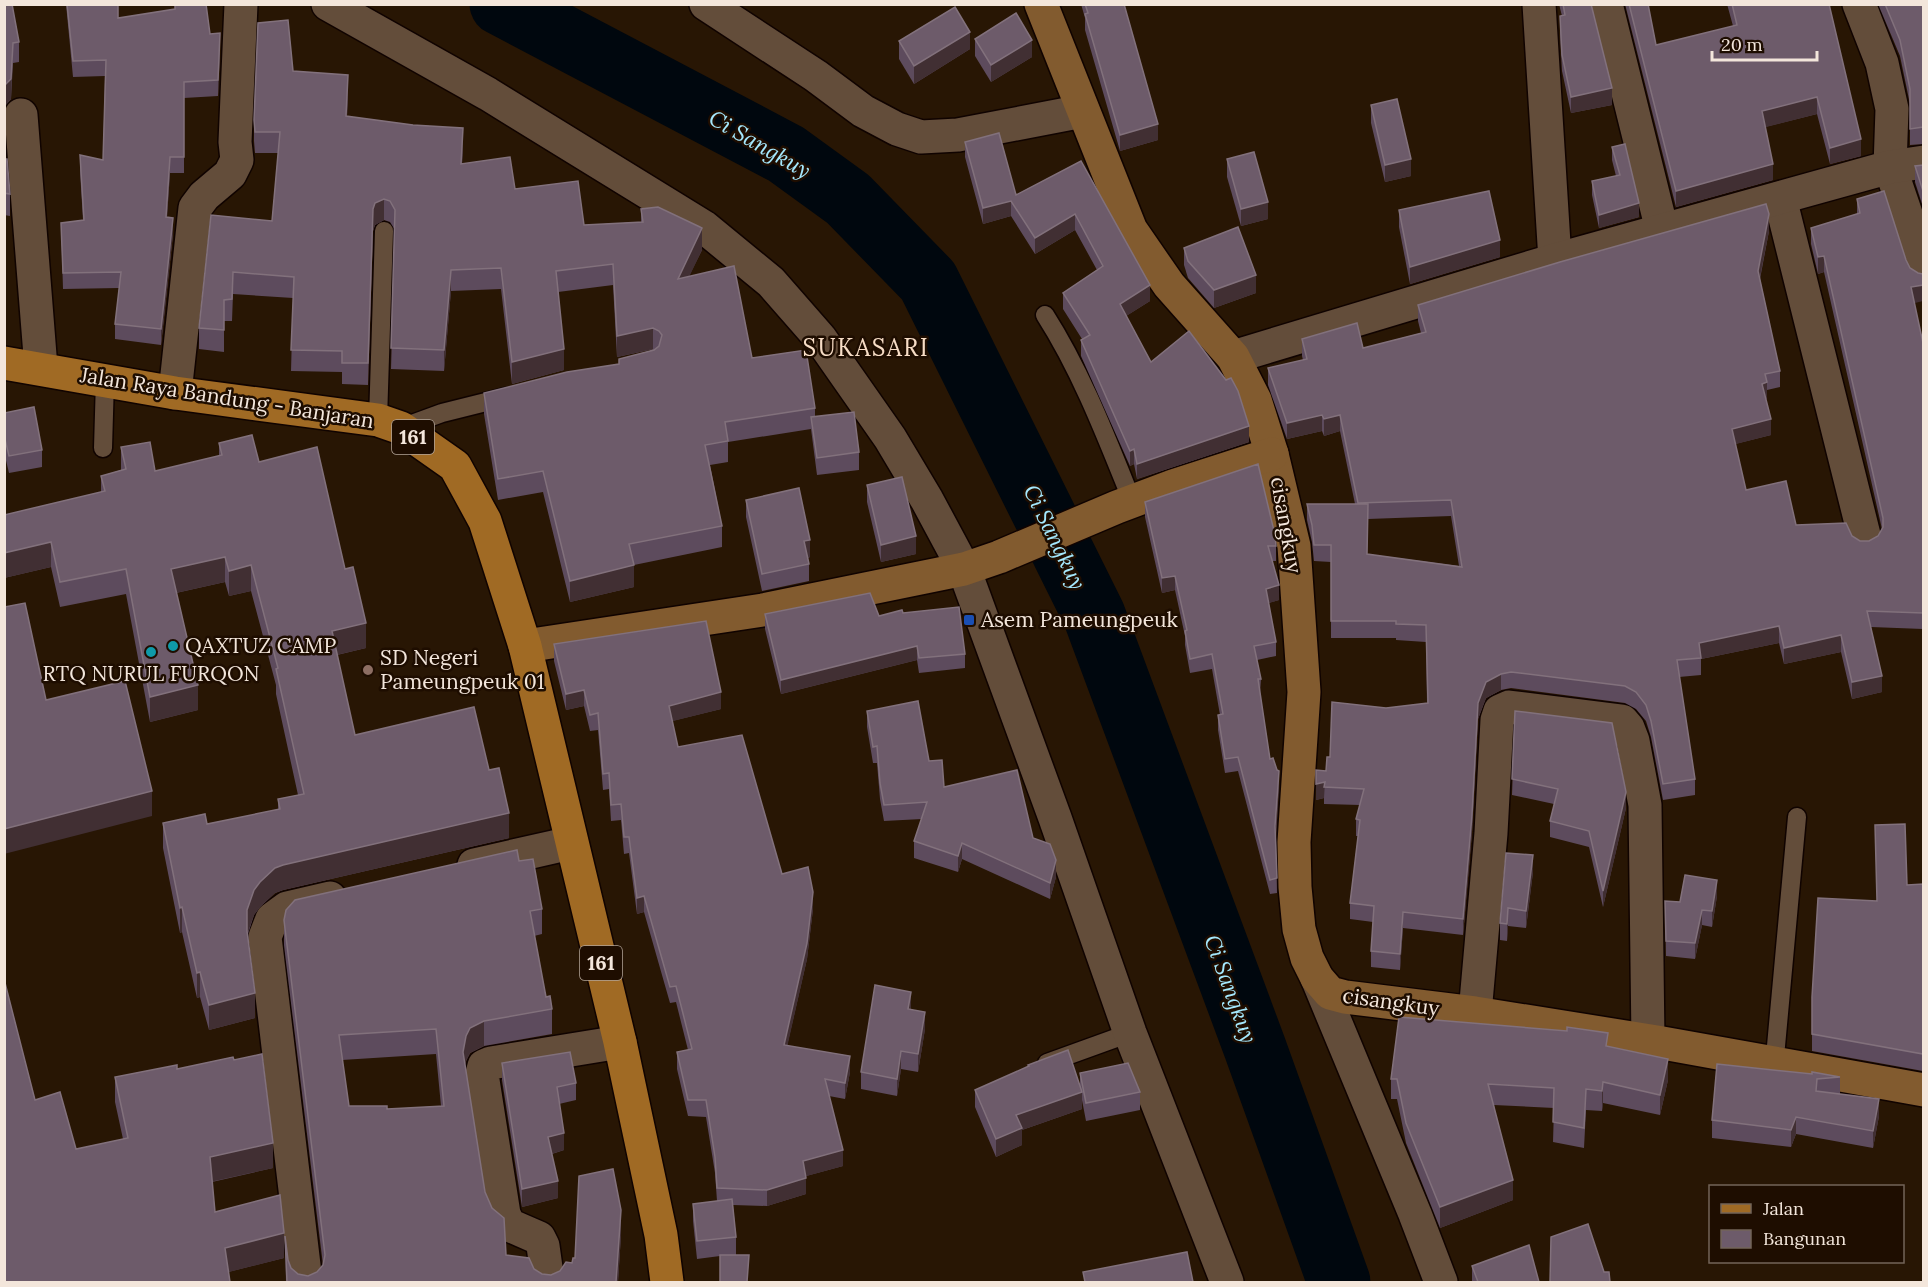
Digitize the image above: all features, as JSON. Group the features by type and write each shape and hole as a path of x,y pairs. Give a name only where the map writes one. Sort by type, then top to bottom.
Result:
{"main road":[{"name":"Jalan Raya Bandung - Banjaran","path":"4,363 175,393 390,424 455,466 485,521 525,646 620,1042 661,1235 667,1282"}],"street":[{"path":"175,393 195,208 204,196 230,174 237,160 235,142 241,4"},
{"path":"328,4 488,94 704,227 771,282 820,338 890,438 964,569 1130,1033 1227,1282"},
{"path":"706,4 816,76 863,111 897,129 921,137 958,135 1083,111"},
{"name":"cisangkuy","path":"1041,4 1131,230 1169,285 1233,357 1255,400 1272,454 1294,546 1304,692 1294,842 1295,887 1299,929 1307,958 1317,978 1330,993 1345,997 1475,1013 1923,1089"},
{"path":"1539,4 1555,260"},
{"path":"1606,4 1662,230"},
{"path":"1859,4 1882,63 1892,110 1890,167 1918,249 1923,272"},
{"path":"21,115 41,368"},
{"path":"1233,357 1555,260 1890,167 1923,162"},
{"path":"1780,198 1865,538"},
{"path":"525,646 763,610 964,569 999,557 1124,504 1272,454"},
{"path":"1475,1013 1491,832 1497,720 1500,711 1509,707 1622,721 1628,728 1633,741 1645,805 1648,1041"},
{"path":"440,872 571,843"},
{"path":"306,1282 265,937 272,919 287,908 364,890"},
{"path":"1317,978 1441,1282"},
{"path":"548,1282 543,1246 539,1238 509,1225 504,1214 482,1074 484,1066 620,1042"}],"lane":[{"path":"384,231 390,424 523,393"},
{"path":"1045,315 1090,403 1124,504"},
{"path":"103,448 105,380"},
{"path":"1772,1062 1776,1046 1797,817"},
{"path":"1033,1068 1130,1033"}],"building":[{"path":"4,4 12,4 19,42 13,43 11,79 4,86"},
{"path":"67,4 118,4 118,18 175,9 175,4 206,4 210,34 220,33 218,80 184,82 184,157 170,157 166,217 173,218 161,329 115,324 121,272 63,273 61,223 84,220 80,155 103,160 106,60 73,61"},
{"path":"1085,4 1124,4 1158,124 1120,135 1085,14 1088,13"},
{"path":"1563,4 1591,4 1612,88 1571,97 1562,55 1560,16 1565,15"},
{"path":"1629,4 1648,4 1656,45 1737,25 1732,4 1829,4 1861,139 1830,148 1817,97 1762,111 1773,164 1676,191"},
{"path":"1885,4 1923,4 1923,127 1910,129 1910,89 1900,40"},
{"path":"955,7 970,32 914,66 899,41"},
{"path":"1016,13 1032,40 991,65 975,39"},
{"path":"288,20 293,71 348,75 346,116 413,125 463,128 461,164 510,157 515,189 578,181 584,225 643,222 641,209 658,207 702,228 678,279 734,266 752,358 806,350 815,408 725,422 728,441 705,445 722,526 629,544 634,565 570,581 543,471 498,479 484,393 567,372 619,364 619,359 654,350 659,346 662,335 653,328 617,336 613,264 556,271 564,349 512,362 501,268 451,270 444,350 391,348 395,210 390,201 384,199 375,203 373,209 368,363 342,363 342,351 291,350 294,277 233,272 232,299 224,300 224,330 199,328 211,215 272,221 280,132 255,132 258,23"},
{"path":"1397,99 1411,159 1385,165 1371,105"},
{"path":"999,133 1016,195 1081,161 1150,285 1120,304 1151,362 1189,331 1226,380 1231,378 1238,391 1249,426 1137,464 1134,449 1130,451 1081,340 1090,335 1063,293 1103,266 1075,214 1035,238 1011,201 983,208 965,142"},
{"path":"1625,144 1639,203 1599,215 1592,181 1620,175 1612,147"},
{"path":"1254,152 1268,202 1241,209 1227,159"},
{"path":"4,159 7,159 10,194 4,193"},
{"path":"1923,165 1923,191 1915,166"},
{"path":"1489,191 1500,240 1410,267 1399,210"},
{"path":"1884,191 1906,260 1910,268 1923,274 1923,285 1911,287 1923,343 1923,613 1867,611 1882,676 1852,682 1841,635 1784,648 1779,626 1699,643 1701,658 1677,660 1695,779 1663,784 1651,721 1646,705 1636,692 1625,686 1511,672 1501,674 1486,682 1478,703 1463,919 1403,912 1400,954 1371,951 1374,906 1350,903 1360,820 1356,819 1364,789 1324,787 1325,782 1316,784 1316,770 1326,771 1327,757 1330,757 1332,702 1386,708 1428,703 1426,625 1396,624 1396,621 1331,621 1331,545 1314,545 1307,504 1368,504 1367,554 1462,567 1451,500 1358,503 1340,415 1324,419 1322,415 1287,423 1268,368 1307,359 1302,339 1357,323 1363,348 1426,332 1418,305 1766,204 1769,214 1758,271 1780,371 1765,374 1767,382 1762,384 1771,419 1732,429 1746,490 1786,481 1796,525 1846,523 1852,536 1860,541 1869,541 1878,536 1883,527 1883,518 1824,256 1818,257 1811,228 1860,213 1857,199"},
{"path":"1238,227 1256,275 1214,290 1188,261 1184,248"},
{"path":"34,407 42,450 9,456 4,435 4,413"},
{"path":"854,412 859,452 817,458 811,417"},
{"path":"252,435 259,462 317,447 345,569 353,567 366,623 332,631 355,735 474,707 489,770 499,768 509,813 275,868 254,890 247,910 247,931 255,993 209,1005 200,972 197,973 182,907 180,908 163,823 205,814 207,824 280,809 278,799 304,794 276,669 278,668 251,565 229,571 225,557 171,569 198,685 150,697 126,569 60,582 51,542 4,553 4,515 105,491 101,476 126,469 121,447 150,442 155,471 222,455 219,443"},
{"path":"1258,464 1275,535 1276,546 1268,546 1279,585 1266,589 1276,642 1254,646 1261,679 1258,679 1270,759 1273,758 1279,771 1275,826 1277,878 1270,880 1238,757 1225,759 1218,715 1223,714 1212,654 1190,659 1185,631 1187,630 1175,576 1162,578 1145,502"},
{"path":"902,477 916,536 881,545 867,485"},
{"path":"799,488 810,540 804,541 809,564 762,574 746,500"},
{"path":"870,593 879,616 902,610 903,613 959,607 965,654 919,658 917,646 781,680 765,614"},
{"path":"25,603 46,700 125,681 152,791 4,829 4,607"},
{"path":"706,621 721,692 669,706 678,747 742,735 782,874 808,867 813,892 807,943 784,1045 850,1056 845,1083 825,1079 843,1150 803,1161 806,1178 767,1190 717,1188 715,1157 706,1100 688,1100 677,1052 692,1049 676,986 670,987 644,896 637,898 629,837 624,837 621,804 611,805 609,773 603,774 598,713 590,715 584,690 566,694 554,644"},
{"path":"918,701 929,761 942,760 944,787 1017,770 1033,838 1050,844 1056,860 1050,883 962,843 958,856 914,841 927,802 884,805 877,746 873,747 867,711"},
{"path":"1515,711 1612,723 1626,792 1603,891 1589,831 1550,821 1558,789 1512,779"},
{"path":"1905,824 1907,885 1923,884 1923,1054 1812,1034 1818,898 1877,901 1875,825"},
{"path":"517,850 519,861 533,859 542,909 530,911 546,997 550,996 552,1009 484,1021 470,1028 463,1052 485,1192 492,1208 504,1218 506,1255 529,1258 534,1269 542,1274 551,1275 560,1271 566,1262 572,1263 575,1258 579,1176 613,1169 621,1210 616,1282 287,1282 285,1236 288,1260 291,1268 298,1274 308,1276 317,1272 323,1265 325,1255 284,920 286,910 295,900","holes":["436,1029 444,1106 387,1109 387,1106 349,1106 339,1035"]},
{"path":"1506,853 1533,855 1526,911 1508,908 1507,924 1500,923"},
{"path":"1685,875 1717,880 1712,911 1702,910 1695,943 1666,941 1665,901 1680,902"},
{"path":"4,979 35,1100 60,1092 76,1149 128,1138 115,1077 177,1065 177,1069 233,1057 234,1060 262,1054 273,1143 210,1157 215,1212 280,1195 284,1233 225,1248 230,1282 4,1282"},
{"path":"875,985 911,992 908,1009 925,1012 918,1054 901,1051 897,1079 861,1072"},
{"path":"1399,1017 1567,1031 1567,1027 1608,1033 1606,1046 1668,1059 1660,1095 1603,1082 1602,1091 1586,1089 1584,1128 1553,1122 1554,1088 1488,1084 1513,1180 1440,1207 1406,1123 1397,1079 1391,1079"},
{"path":"1068,1050 1082,1092 1016,1115 1022,1128 996,1139 975,1090 1028,1065"},
{"path":"570,1052 576,1083 557,1087 564,1133 548,1137 558,1181 522,1189 502,1063"},
{"path":"1128,1063 1140,1092 1086,1103 1080,1073"},
{"path":"1717,1064 1812,1074 1812,1072 1840,1077 1817,1079 1816,1091 1879,1099 1873,1131 1796,1117 1791,1130 1712,1120"},
{"path":"732,1199 736,1237 697,1241 693,1204"},
{"path":"1588,1224 1604,1272 1609,1272 1610,1282 1550,1282 1551,1237"},
{"path":"1529,1245 1539,1282 1478,1282 1472,1266"},
{"path":"1187,1252 1193,1282 1085,1282 1083,1272"},
{"path":"720,1255 749,1255 747,1282 720,1282"}],"waterway":[{"name":"Ci Sangkuy","path":"501,4 786,154 848,199 928,281 1094,615 1255,1048 1339,1282"}],"place":[{"name":"Asem Pameungpeuk","path":"969,620"},
{"name":"QAXTUZ CAMP","path":"173,646"},
{"name":"RTQ NURUL FURQON","path":"151,652"},
{"name":"SD Negeri Pameungpeuk 01","path":"368,670"}],"district":[{"name":"SUKASARI","path":"866,348"}]}
